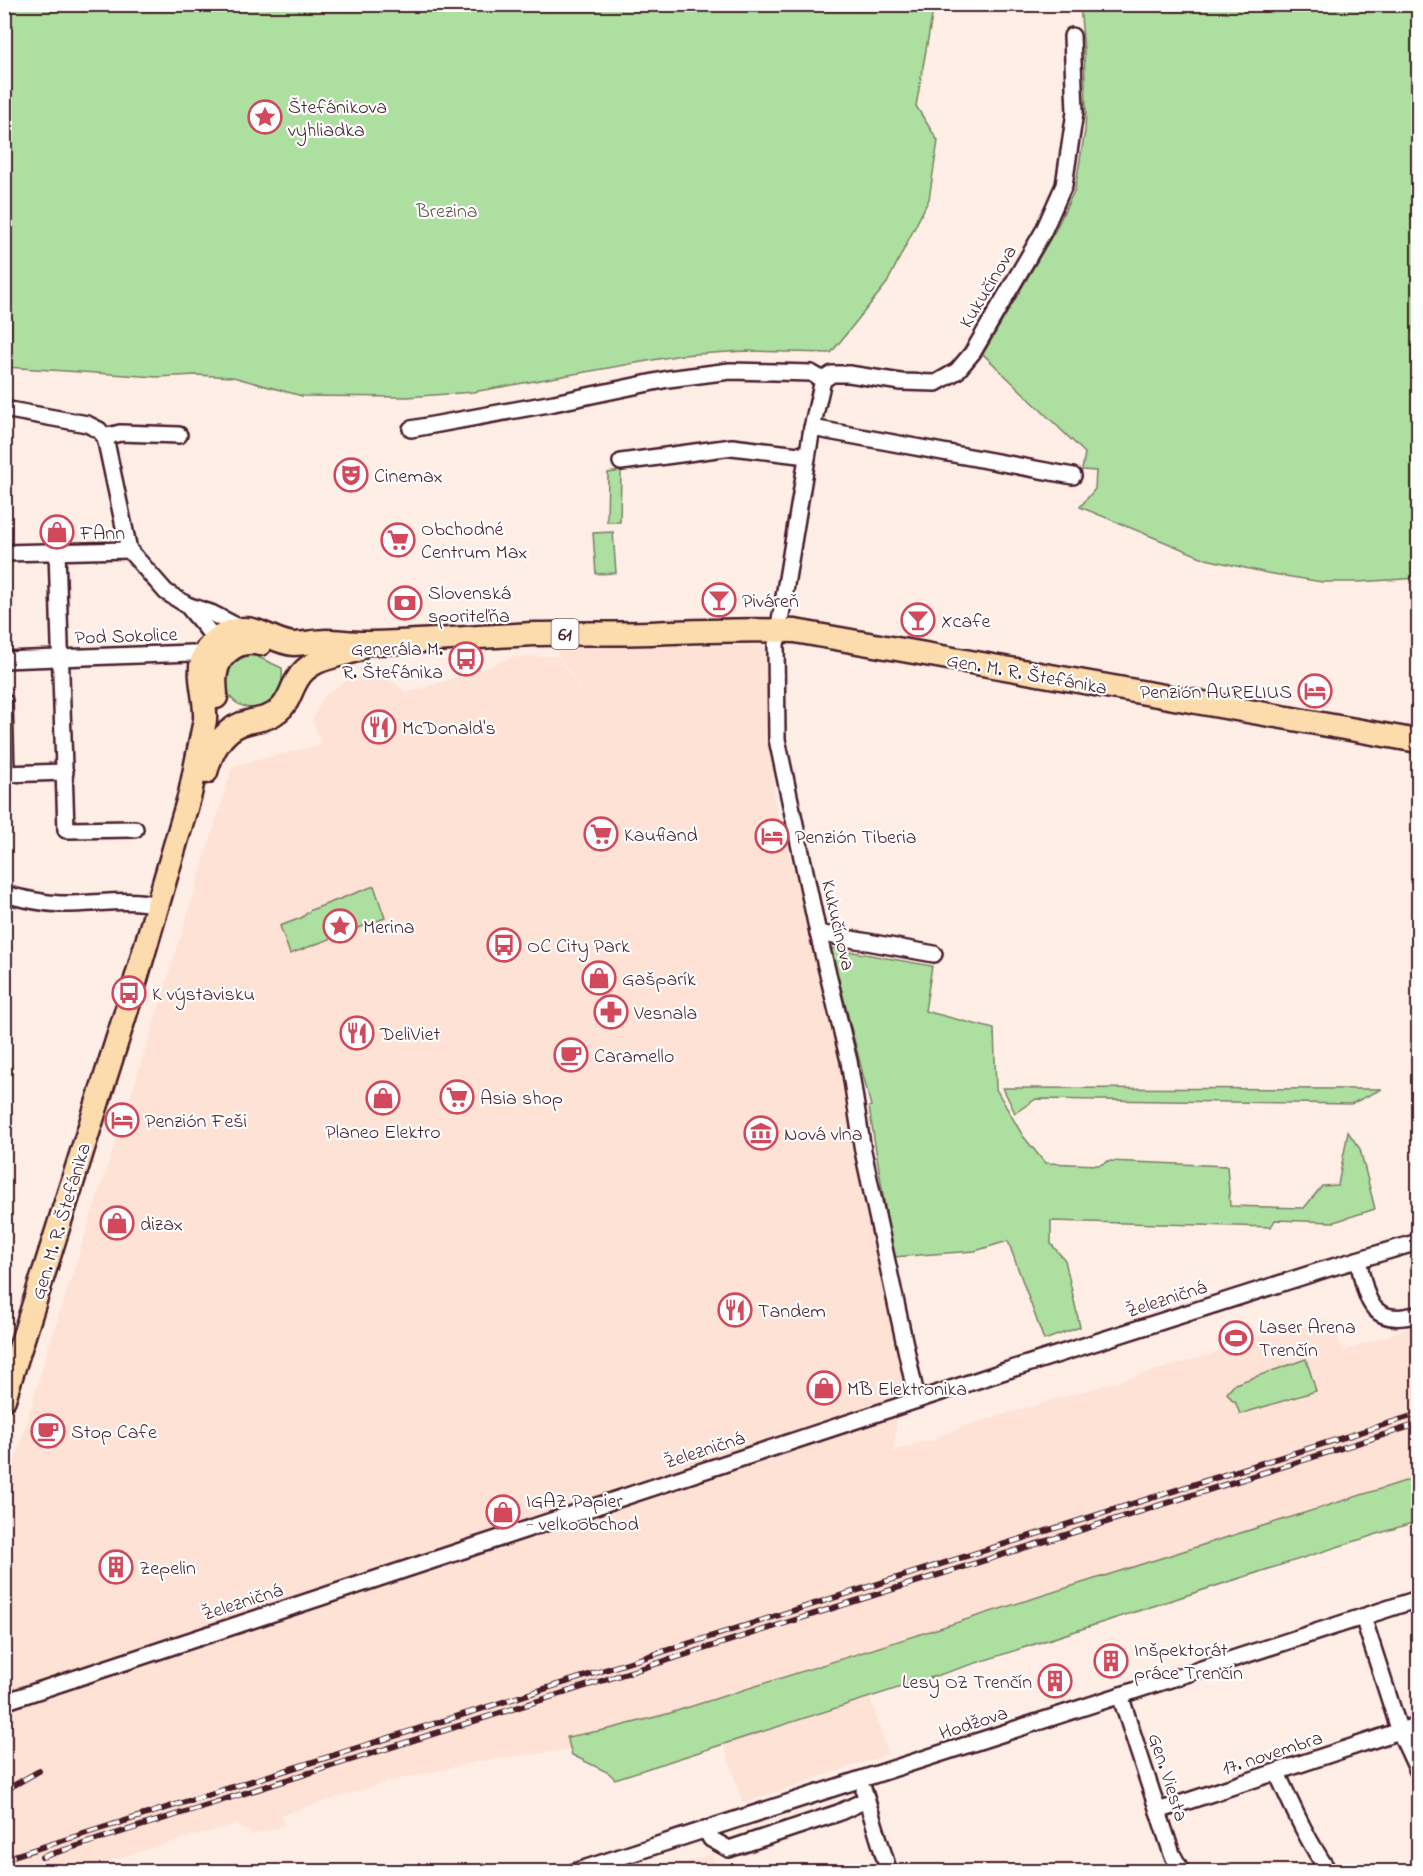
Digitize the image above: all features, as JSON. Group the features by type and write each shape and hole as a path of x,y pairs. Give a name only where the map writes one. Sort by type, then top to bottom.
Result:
{"main road":[{"name":"61","path":"242,629 257,630 295,644 324,641 349,647"},
{"path":"208,646 224,635 242,629"},
{"name":"61","path":"288,656 378,643 535,634 778,630"},
{"name":"Gen. M. R. Štefánika","path":"778,630 795,631 1419,741"},
{"path":"273,637 288,656 297,679"},
{"path":"208,646 257,643 280,655 288,656"},
{"name":"61","path":"158,905 217,711 216,670 208,646"},
{"name":"61","path":"201,766 206,710 200,680 203,658 208,646"},
{"name":"61","path":"201,766 220,741 238,724 260,720 280,710 288,701 297,679 312,664 349,647"},
{"path":"201,766 235,738 246,732 280,724 294,717 310,685 349,647"},
{"path":"216,692 229,711 237,717 280,724"},
{"name":"Gen. M. R. Štefánika","path":"4,1399 158,905"}],"street":[{"name":"Kukučínova","path":"917,1400 863,1151 849,1061 818,933 777,740 776,645 807,456 823,380 832,374 849,374 901,382 936,383 957,371 973,352 1043,232 1064,184 1075,112 1072,36"},
{"path":"411,429 668,379 730,371 811,373 823,380"},
{"path":"4,409 87,424 99,430 105,437 120,433 179,435"},
{"path":"812,428 1073,476"},
{"name":"Pod Sokolice","path":"105,437 129,550 166,592 188,605 211,613 242,629"},
{"path":"621,462 732,447 807,456"},
{"path":"4,553 129,550"},
{"name":"Pod Sokolice","path":"57,551 66,830 135,829"},
{"name":"Pod Sokolice","path":"4,660 61,658 208,646 188,605"},
{"path":"4,701 5,774 64,772"},
{"path":"4,894 61,904 141,901 158,905"},
{"path":"818,933 934,954"},
{"name":"Železničná","path":"4,1702 917,1400 1419,1242"},
{"path":"1358,1260 1366,1294 1376,1311 1394,1318 1419,1314"},
{"name":"Hodžova","path":"574,1872 1419,1599"},
{"path":"1363,1617 1400,1732 1419,1771"},
{"name":"Gen. Viesta","path":"1120,1695 1172,1854 1182,1872"},
{"name":"17. novembra","path":"1158,1811 1419,1725"},
{"path":"1277,1773 1299,1823 1329,1872"},
{"path":"860,1780 889,1872"},
{"path":"705,1829 711,1839 729,1850 838,1813 866,1800"}],"shaded area":[{"path":"765,645 775,805 840,1036 903,1375 893,1453 927,1440 928,1442 936,1440 936,1437 974,1423 1175,1365 1249,1342 1248,1339 1254,1337 1320,1318 1334,1326 1344,1353 1344,1351 1418,1325 1418,1521 870,1697 888,1754 743,1803 724,1745 615,1779 575,1749 480,1761 391,1781 281,1815 284,1825 253,1835 236,1824 77,1871 5,1871 4,1480 17,1455 48,1349 151,1033 233,766 322,744 312,720 325,695 353,677 376,675 389,679 406,693 475,672 513,657 557,656 591,705 554,648"},
{"path":"712,1854 718,1871 657,1871"}],"green space":[{"name":"Brezina","path":"5,4 934,5 916,106 938,141 929,199 887,283 831,353 745,351 681,355 473,392 407,397 302,396 233,377 196,375 157,377 5,367"},
{"path":"1080,5 1418,5 1418,578 1322,582 1267,573 1206,559 1080,507 1095,489 1096,471 1082,470 1085,453 983,354 1055,231 1075,189 1085,131 1086,110"},
{"path":"621,471 620,522 607,522 608,473"},
{"path":"613,532 616,573 596,574 593,533"},
{"path":"249,655 282,668 281,685 275,697 256,708 245,707 235,702 228,693 226,681 228,671 233,664"},
{"path":"374,886 385,918 290,954 280,926 301,918 311,910"},
{"path":"831,948 932,966 925,1011 994,1029 996,1089 1023,1136 1045,1163 1100,1165 1108,1161 1227,1166 1230,1206 1304,1208 1322,1186 1338,1185 1348,1132 1360,1149 1375,1209 1334,1222 1275,1220 1271,1227 1051,1221 1051,1244 1065,1260 1080,1327 1044,1340 1008,1241 975,1251 893,1257 869,1107 871,1106"},
{"path":"1003,1088 1382,1089 1351,1104 1036,1099 1015,1113"},
{"path":"1306,1359 1316,1391 1240,1414 1235,1401 1227,1393 1235,1384"},
{"path":"1418,1477 1418,1521 615,1779 609,1773 572,1755 567,1737 667,1714"}],"railway":[{"path":"4,1859 1418,1414"},
{"path":"42,1857 1418,1424"},
{"path":"4,1791 39,1771"}],"place":[{"name":"Štefánikova vyhliadka","path":"265,117"},
{"name":"Cinemax","path":"351,475"},
{"name":"FAnn","path":"57,532"},
{"name":"Obchodné Centrum Max","path":"398,540"},
{"name":"Piváreň","path":"719,600"},
{"name":"Slovenská sporiteľňa","path":"405,603"},
{"name":"Xcafe","path":"918,620"},
{"name":"Generála M. R. Štefánika","path":"466,659"},
{"name":"Penzión AURELIUS","path":"1315,691"},
{"name":"McDonald's","path":"379,727"},
{"name":"Kaufland","path":"601,834"},
{"name":"Penzión Tiberia","path":"772,836"},
{"name":"Merina","path":"340,926"},
{"name":"OC City Park","path":"504,945"},
{"name":"Gašparík","path":"599,978"},
{"name":"K výstavisku","path":"129,993"},
{"name":"Vesnala","path":"611,1012"},
{"name":"DeliViet","path":"357,1033"},
{"name":"Caramello","path":"571,1055"},
{"name":"Asia shop","path":"457,1097"},
{"name":"Planeo Elektro","path":"383,1098"},
{"name":"Penzión Feši","path":"122,1120"},
{"name":"Nová vlna","path":"761,1133"},
{"name":"dizax","path":"117,1223"},
{"name":"Tandem","path":"735,1310"},
{"name":"Laser Arena Trenčín","path":"1236,1338"},
{"name":"MB Elektronika","path":"824,1388"},
{"name":"Stop Cafe","path":"48,1431"},
{"name":"IGAZ Papier - velkoobchod","path":"503,1512"},
{"name":"Zepelin","path":"116,1567"},
{"name":"Inšpektorát práce Trenčín","path":"1111,1661"},
{"name":"Lesy OZ Trenčín","path":"1055,1681"}]}
